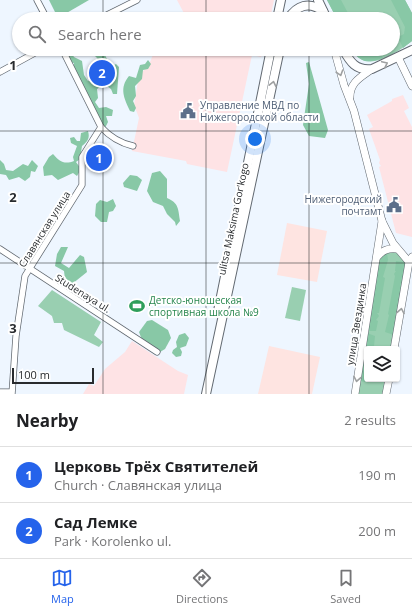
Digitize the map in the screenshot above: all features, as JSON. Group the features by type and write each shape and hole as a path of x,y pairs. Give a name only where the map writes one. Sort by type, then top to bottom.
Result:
{"main road":[{"path":"278,12 281,0"},
{"path":"318,0 323,11"},
{"path":"293,12 304,5 316,6 323,11"},
{"path":"347,56 352,64 358,68 372,70 412,50"},
{"name":"ulitsa Maksima Gor'kogo","path":"206,394 207,376 270,56"},
{"name":"ulitsa Maksima Gor'kogo","path":"201,394 207,376 278,56"}],"street":[{"path":"37,0 43,12"},
{"path":"113,12 136,0"},
{"path":"0,72 29,56"},
{"path":"66,56 101,127 108,134 122,143 133,146"},
{"name":"улица Звездинка","path":"336,56 340,73 350,97 382,221 397,249 410,260 395,346"},
{"path":"398,58 412,86"},
{"path":"350,97 350,89 355,81 372,70"},
{"name":"Славянская улица","path":"12,393 16,336 25,276 82,185 82,157 101,127"},
{"name":"улица Звездинка","path":"355,394 382,221"},
{"name":"Studenaya ul.","path":"0,249 157,352"},
{"path":"377,258 382,252 388,249 397,249"},
{"path":"386,394 388,382"},
{"path":"0,392 12,393"}],"shaded area":[{"path":"177,0 274,0 271,12 183,12"},
{"name":"Управление МВД по Нижегородской области","path":"152,56 252,56 227,172 187,164 186,161 132,151 139,118 134,105 139,75 149,65"},
{"path":"403,95 409,108 404,111 412,127 412,237 396,233 379,167 381,166 379,163 380,160 369,129 373,127 367,115 392,101 392,99"},
{"path":"287,223 327,231 317,282 277,275"},
{"path":"132,341 178,371 188,375 184,394 83,394 89,384 94,386 105,369 125,352"},
{"path":"269,346 320,357 312,394 258,394"}],"green space":[{"path":"49,0 89,0 68,12 55,12"},
{"path":"327,0 405,0 412,13 412,41 400,49 400,12 333,12"},
{"path":"327,0 341,0 347,12 333,12"},
{"path":"391,0 405,0 412,13 412,41 403,48 400,41 400,36 404,34 405,27 400,17 400,12 397,12"},
{"path":"73,56 82,61 84,75 88,81 96,77 97,73 92,63 98,59 95,56 106,56 109,63 107,69 116,64 119,67 117,94 113,94 111,89 104,84 97,89 98,98 95,102 99,108 106,107 113,110 112,116 106,116 108,122 105,128 101,125 95,111 88,108 73,69 74,63 69,62 67,57"},
{"path":"357,56 389,56 380,60 372,61 364,61"},
{"path":"357,56 382,56 383,58 373,61 365,61"},
{"path":"148,60 151,64 148,69 143,70 142,79 135,86 136,96 133,101 136,108 134,112 130,111 124,97 124,85 129,76 136,78 140,65 145,64"},
{"path":"309,62 328,130 325,138 309,136 303,125 309,84 306,63"},
{"path":"88,131 88,139 82,146 80,159 76,162 81,169 77,176 73,173 58,180 52,175 44,176 43,167 49,157 53,154 62,162 67,163 74,161 73,157 77,146 71,143 70,138 74,137 77,141 80,141 81,133"},
{"path":"0,160 4,164 6,170 13,171 23,164 28,166 32,160 38,166 35,172 31,171 30,177 25,181 19,177 9,180 6,175 0,174"},
{"path":"160,171 167,179 167,198 176,204 178,210 180,221 176,226 175,222 167,214 163,206 153,202 147,191 152,173"},
{"path":"130,175 137,176 142,180 137,191 124,187 123,183"},
{"path":"113,199 116,206 113,211 109,212 107,222 101,222 95,216 96,204 100,200 107,202"},
{"path":"61,247 68,247 61,263 69,268 80,255 84,257 87,272 72,284 77,287 78,293 71,294 67,289 69,283 65,279 64,271 55,266 57,254"},
{"path":"387,252 398,252 405,262 392,346 365,346 379,259"},
{"path":"387,252 388,260 383,277 385,278 379,313 377,313 379,316 376,320 378,321 376,331 368,331 379,259"},
{"path":"396,261 405,262 405,270 394,335 385,332 389,315 395,276 394,274 396,271"},
{"path":"292,287 306,290 300,321 285,318"},
{"path":"52,290 101,322 94,335 103,342 99,347 64,330 62,323 54,323 52,316 38,306"},
{"path":"152,320 168,330 171,338 165,349 160,352 142,340 139,332 147,321"},
{"path":"185,333 189,338 186,346 180,348 182,352 181,356 176,357 172,353 177,347 176,342 179,335"},
{"path":"367,333 375,336 374,346 365,346"},
{"path":"364,354 364,382 360,381"},
{"path":"364,355 364,382 386,382 384,394 358,394"}],"place":[{"name":"Сад Лемке","path":"102,73"},
{"name":"Управление МВД по Нижегородской области","path":"188,111"},
{"name":"Церковь Трёх Святителей","path":"99,158"},
{"name":"Нижегородский почтамт","path":"394,205"},
{"name":"Детско-юношеская спортивная школа №9","path":"137,306"}]}
